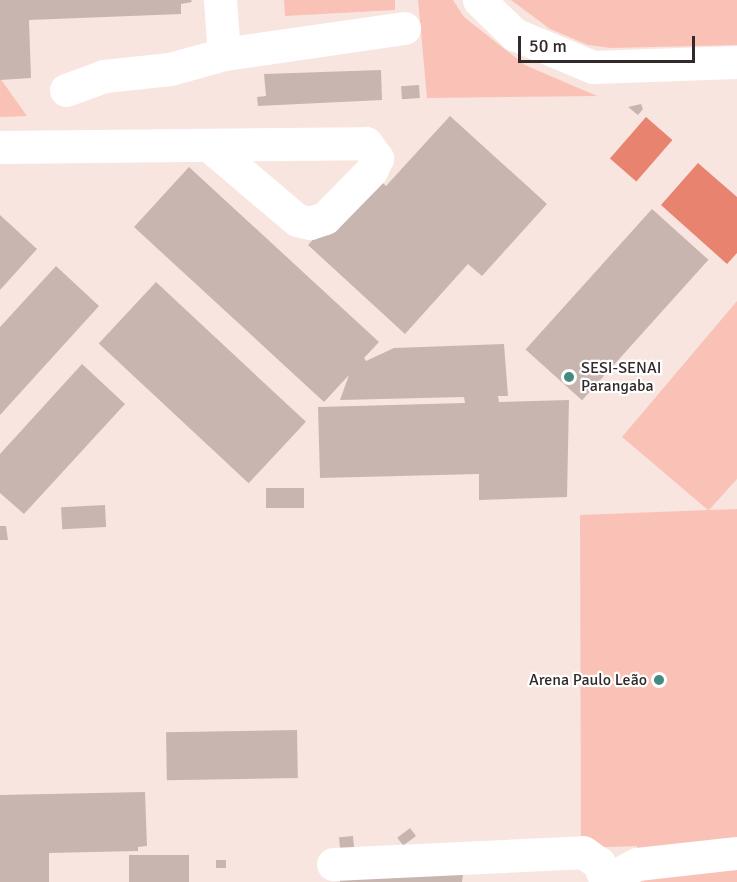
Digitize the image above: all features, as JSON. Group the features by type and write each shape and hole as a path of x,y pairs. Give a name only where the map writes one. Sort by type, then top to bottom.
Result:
{"street":[{"path":"220,0 224,54"},
{"path":"479,0 514,34 550,53 593,67 737,62"},
{"path":"66,90 104,76 170,69 224,54 404,28"},
{"path":"0,147 211,147"},
{"path":"333,864 583,852 599,863 606,881 638,864 737,854"}],"shaded area":[{"path":"284,0 395,0 395,10 285,16"},
{"path":"418,0 453,0 464,17 525,65 597,96 427,98"},
{"path":"511,0 737,0 737,45 611,48 588,45 550,29"},
{"path":"0,78 27,116 0,117"},
{"path":"646,117 672,140 636,181 610,159"},
{"path":"698,163 737,197 737,253 727,264 661,205"},
{"name":"Arena Paulo Leão","path":"737,301 737,479 709,510 737,509 737,882 638,882 637,846 581,848 580,515 708,510 622,437"}],"building":[{"path":"0,0 191,0 192,2 181,4 181,14 29,20 31,78 0,80"},
{"path":"381,70 382,100 258,106 257,97 266,96 264,74"},
{"path":"419,85 420,98 402,99 401,86"},
{"path":"641,104 643,109 638,115 628,107"},
{"path":"450,116 547,204 482,276 468,264 405,334 308,245 374,174 386,186"},
{"path":"189,167 379,342 364,358 366,361 394,348 504,344 508,396 498,396 499,402 569,400 567,497 479,500 479,474 320,478 318,407 465,403 464,397 340,400 349,375 324,402 134,227"},
{"path":"652,209 708,260 582,400 526,349"},
{"path":"0,215 37,249 0,290"},
{"path":"56,266 99,306 0,415 0,327"},
{"path":"156,282 306,422 249,483 99,343"},
{"path":"82,364 125,404 24,514 0,493 0,454"},
{"path":"266,488 304,488 304,508 266,508"},
{"path":"105,505 106,527 62,529 61,507"},
{"path":"0,526 6,526 8,540 0,540"},
{"path":"297,730 298,778 167,780 166,732"},
{"path":"145,792 147,846 138,847 138,851 49,853 49,882 0,882 0,795"},
{"path":"410,828 416,836 403,846 397,838"},
{"path":"353,836 355,859 341,860 339,837"},
{"path":"129,855 189,855 189,882 129,882"},
{"path":"216,860 226,860 226,868 216,868"},
{"path":"463,874 462,882 340,882 340,876"}],"place":[{"name":"SESI-SENAI Parangaba","path":"569,377"},
{"name":"Arena Paulo Leão","path":"659,680"}]}
